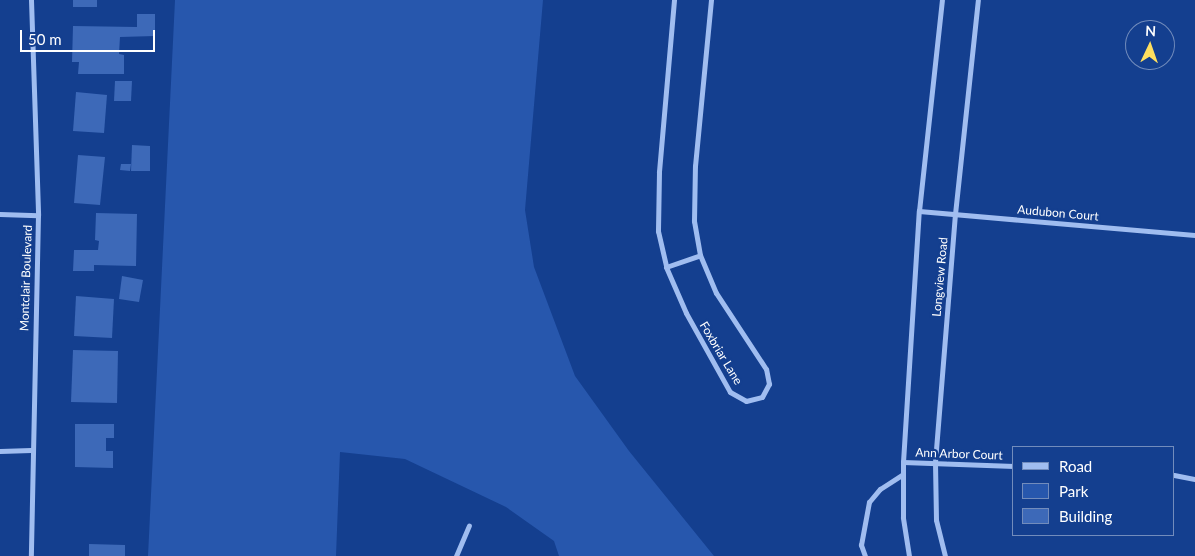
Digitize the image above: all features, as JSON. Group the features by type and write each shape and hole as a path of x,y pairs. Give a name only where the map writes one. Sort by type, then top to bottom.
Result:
{"street":[{"name":"Montclair Boulevard","path":"31,0 38,215 31,450 31,556"},
{"name":"Foxbriar Lane","path":"674,0 659,172 658,231 666,267 686,312 730,392 746,401 762,397 769,384 766,369 716,293 700,255 694,221 695,166 712,0"},
{"name":"Longview Road","path":"909,556 903,516 903,462 919,211 942,0"},
{"name":"Longview Road","path":"944,556 936,520 935,462 955,214 978,0"},
{"name":"Audubon Court","path":"919,211 1195,235"},
{"path":"0,214 38,215"},
{"path":"666,267 700,255"},
{"path":"0,451 31,450"},
{"name":"Ann Arbor Court","path":"903,462 1012,466"},
{"path":"865,556 861,545 869,502 880,489 903,474"},
{"path":"1175,475 1195,479"},
{"path":"456,556 469,526"}],"green space":[{"path":"175,0 543,0 525,210 534,267 575,376 629,451 714,556 559,556 554,541 506,507 405,459 340,452 336,556 148,556"}],"building":[{"path":"73,0 97,0 97,7 73,7"},
{"path":"137,14 155,14 155,36 120,37 119,54 124,55 124,74 78,74 79,62 72,62 73,26 137,27"},
{"path":"115,81 132,81 131,101 114,101"},
{"path":"76,92 107,95 104,133 73,131"},
{"path":"132,145 150,146 150,171 131,171"},
{"path":"78,155 105,157 100,205 74,203"},
{"path":"121,164 131,164 130,171 120,170"},
{"path":"96,213 137,214 136,266 94,265 94,271 73,271 74,250 98,250 99,241 95,240"},
{"path":"122,276 143,280 139,302 119,299"},
{"path":"76,296 114,299 112,338 74,336"},
{"path":"73,350 118,351 117,403 71,402"},
{"path":"75,424 114,424 114,438 106,438 106,451 113,451 113,468 75,467"},
{"path":"89,544 125,545 125,556 89,556"}]}
